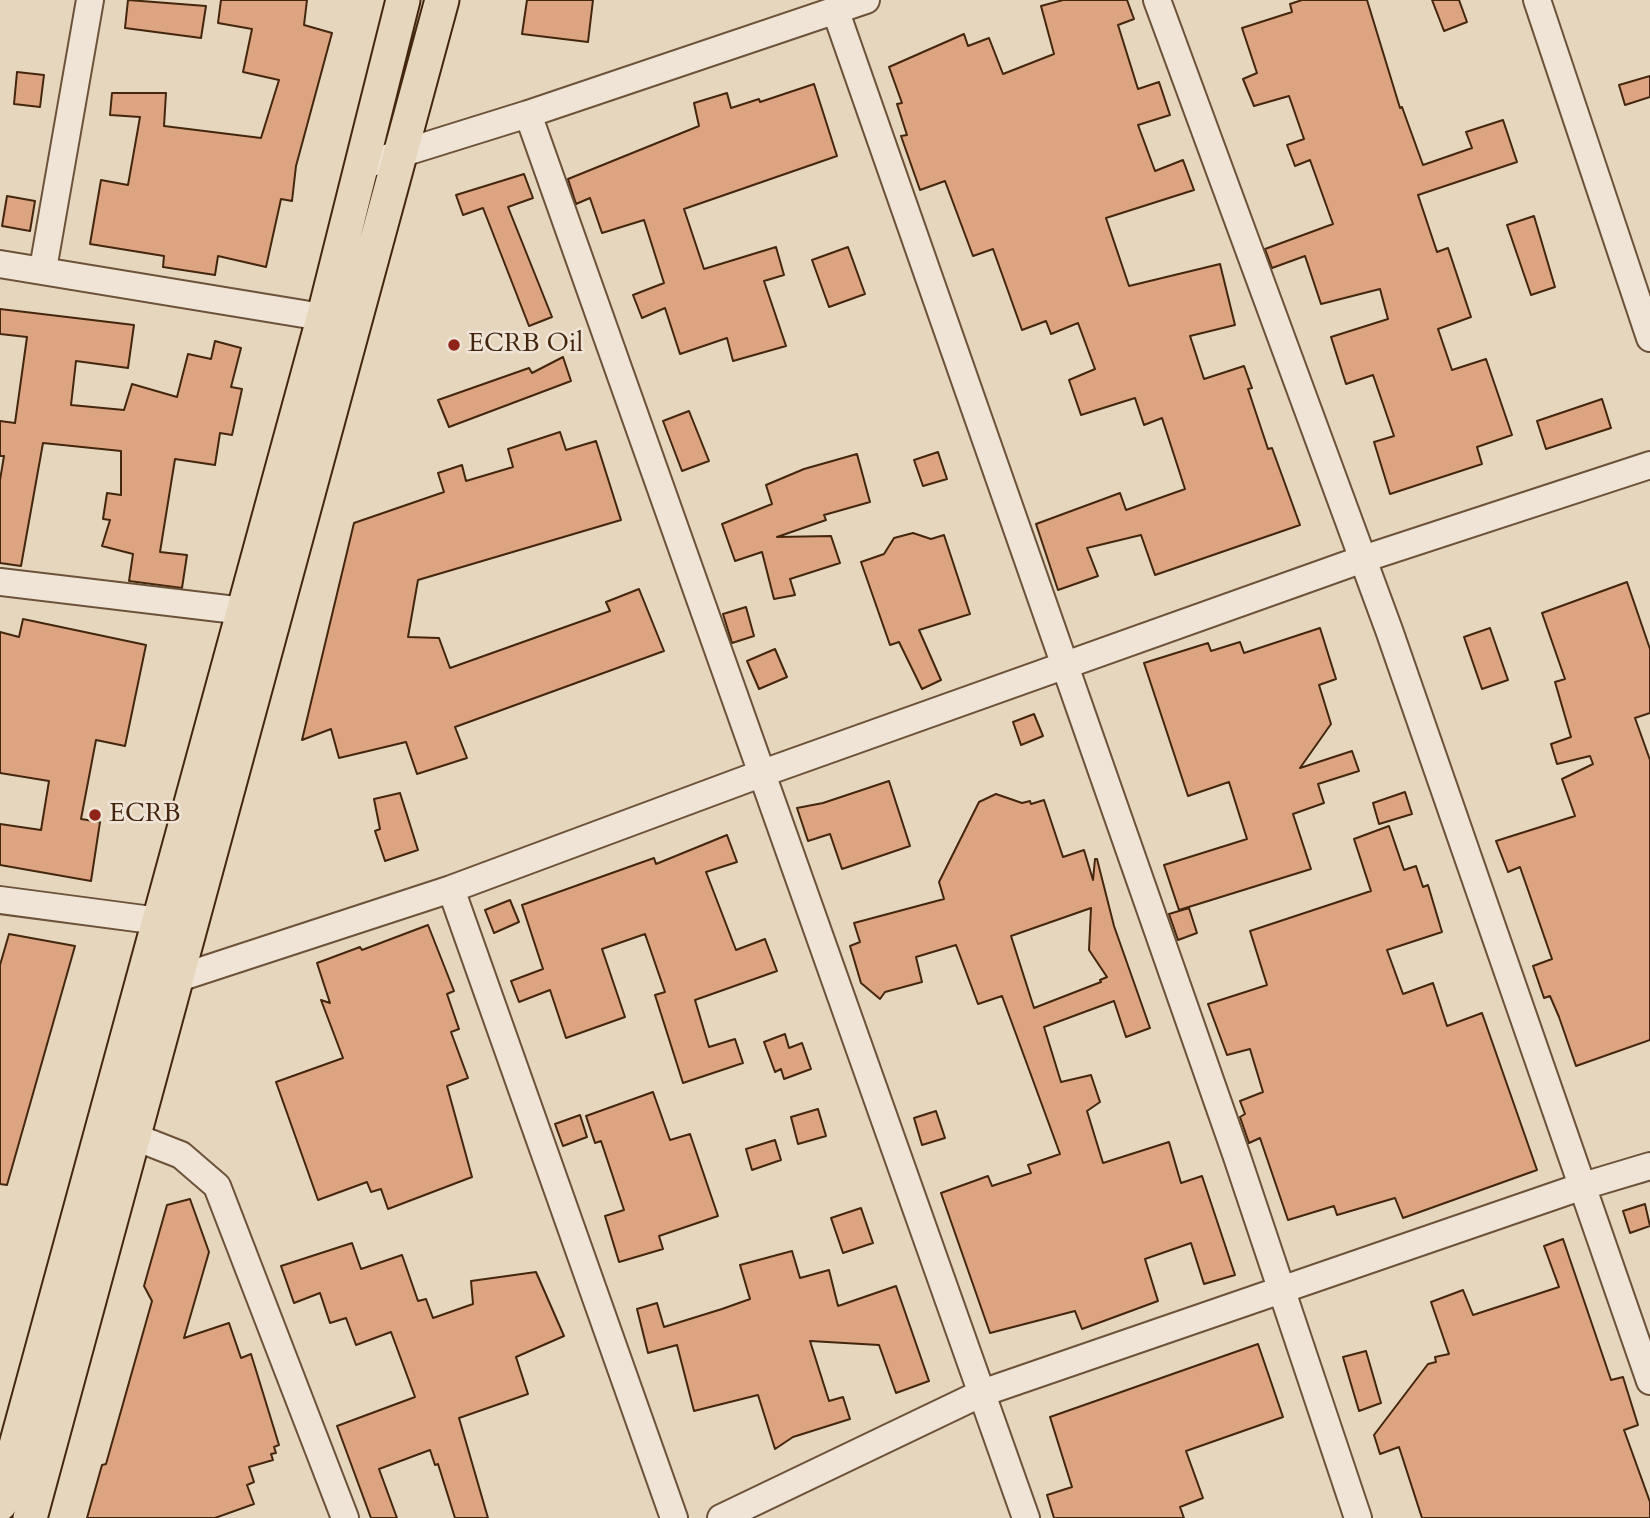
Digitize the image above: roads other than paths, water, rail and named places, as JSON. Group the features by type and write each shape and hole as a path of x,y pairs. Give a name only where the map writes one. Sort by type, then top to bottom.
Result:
{"main road":[{"path":"30,1518 179,978 338,320 361,166 403,0"},
{"path":"0,1504 244,611 338,320 399,156 442,0"}],"street":[{"path":"43,269 90,0"},
{"path":"361,166 528,114 866,0"},
{"path":"1157,0 1363,559 1650,1381"},
{"path":"1537,0 1650,338"},
{"path":"836,12 1066,665 1359,1518"},
{"path":"528,114 1026,1518"},
{"path":"0,264 338,320"},
{"path":"179,978 451,889 762,773 1363,559 1650,465"},
{"path":"0,582 244,611"},
{"path":"451,889 674,1518"},
{"path":"0,900 159,921"},
{"path":"135,1137 181,1155 217,1186 345,1518"},
{"path":"721,1518 982,1393 1583,1186 1650,1166"}],"place":[{"name":"ECRB Oil","path":"454,345"},
{"name":"ECRB","path":"95,815"}]}
